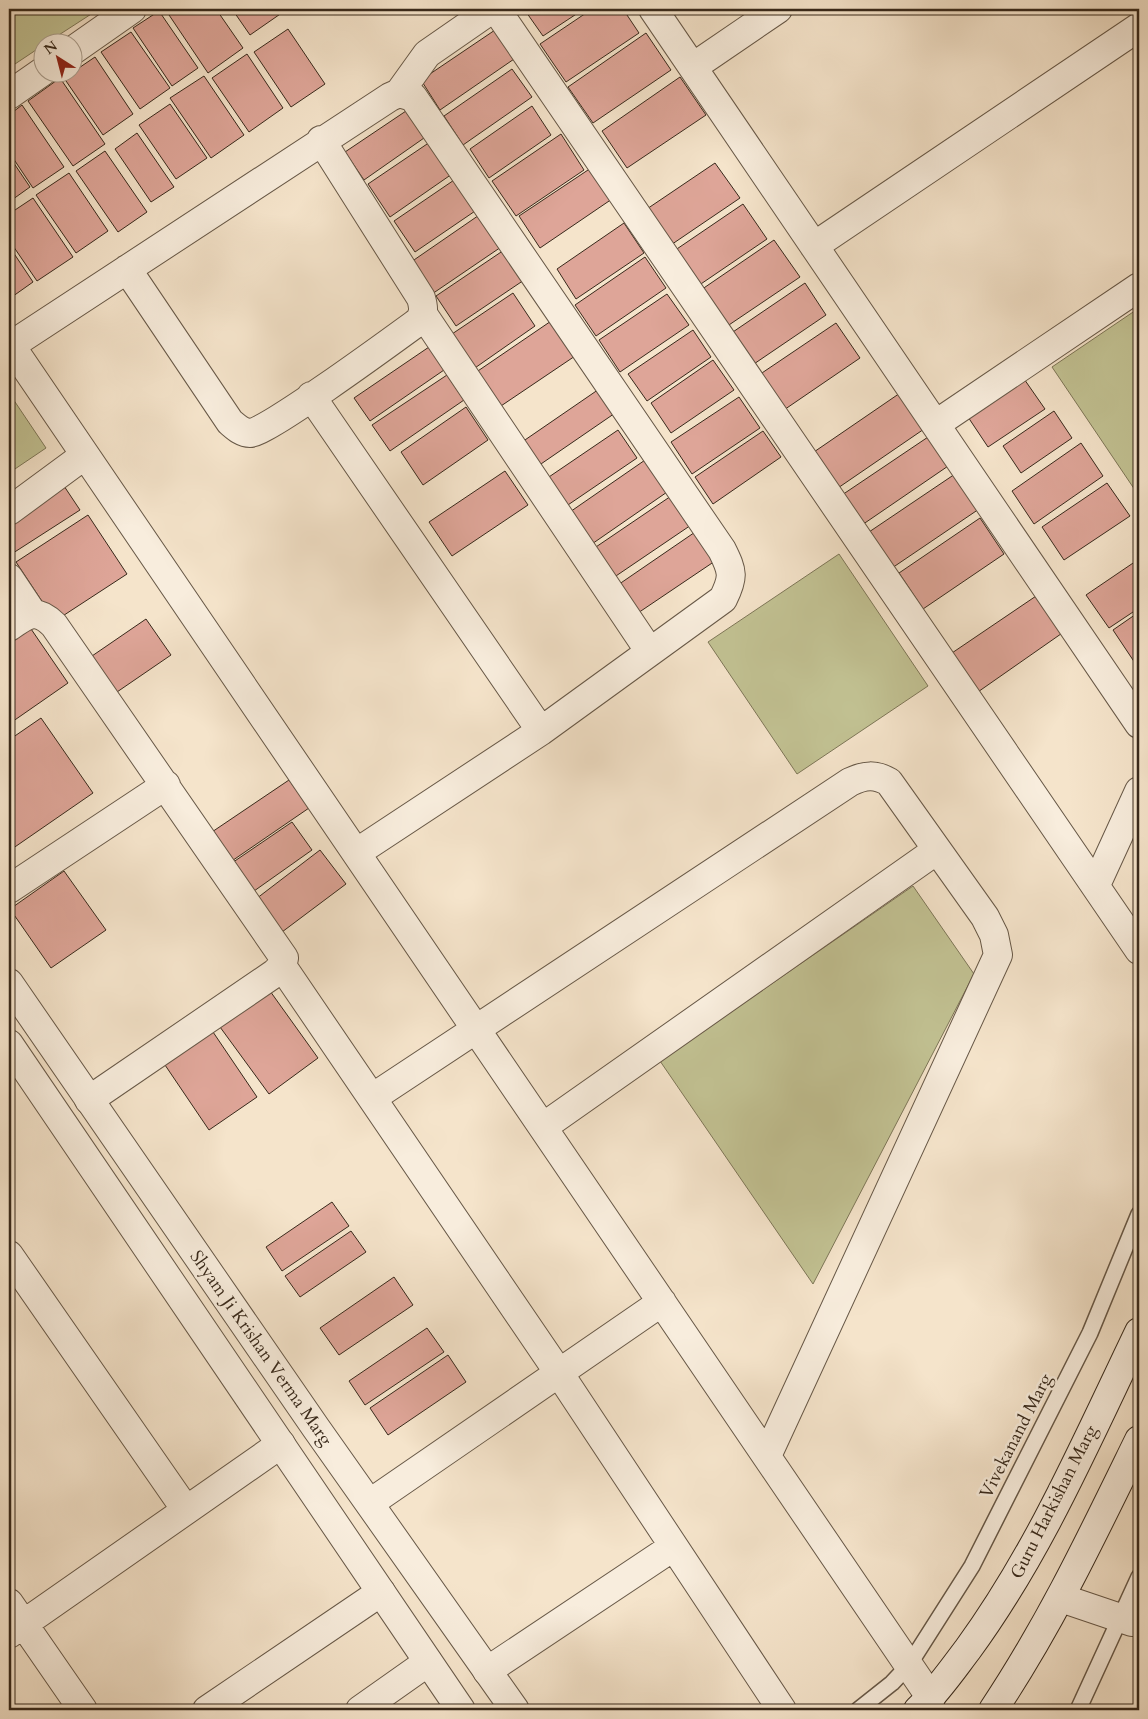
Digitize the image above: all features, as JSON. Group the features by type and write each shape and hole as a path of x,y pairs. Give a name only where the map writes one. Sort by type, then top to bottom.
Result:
{"street":[{"path":"82,44 132,9"},
{"path":"492,9 427,54 399,93 321,140 10,344 909,1665 925,1704"},
{"path":"496,9 1139,950"},
{"path":"653,9 1139,724"},
{"path":"693,67 778,9"},
{"path":"814,246 1139,27"},
{"path":"9,95 32,79"},
{"path":"356,853 541,731 723,599 732,582 731,568 722,550 413,97 399,93"},
{"path":"321,140 421,298 423,314 650,652"},
{"path":"127,268 230,422 240,431 250,434 264,428 311,396 419,321 423,314"},
{"path":"936,424 1139,287"},
{"path":"311,396 541,731"},
{"path":"9,511 85,455"},
{"path":"9,578 33,614"},
{"path":"9,627 33,614 43,614 54,625 280,949 284,958 282,966 275,973 90,1100"},
{"path":"372,1098 862,776 878,776 889,782 985,917 994,935 998,955 766,1456"},
{"path":"9,889 166,785"},
{"path":"1096,885 1139,791"},
{"path":"543,1127 937,850"},
{"path":"282,966 559,1373 673,1548 782,1710"},
{"name":"Shyam Ji Krishan Verma Marg","path":"9,983 515,1710"},
{"name":"Shyam Ji Krishan Verma Marg","path":"9,1044 461,1710"},
{"path":"9,1254 186,1510"},
{"path":"370,1504 662,1302"},
{"name":"Guru Harkishan Marg","path":"925,1704 979,1633 1028,1558 1139,1332"},
{"path":"993,1710 1023,1665 1132,1472 1139,1440"},
{"path":"83,1710 14,1620 186,1510 281,1444"},
{"path":"487,1671 673,1548"},
{"path":"207,1710 381,1592"},
{"path":"1061,1598 1130,1620"},
{"path":"360,1710 428,1662"}],"lane":[{"name":"Vivekanand Marg","path":"858,1710 892,1683 909,1665 972,1566 1090,1333 1139,1214"},
{"path":"1078,1710 1130,1620 1139,1577"}],"green space":[{"path":"9,9 99,9 63,32 32,32 32,53 9,68"},
{"path":"1139,308 1139,496 1052,367"},
{"path":"9,393 46,448 9,473"},
{"path":"839,554 928,686 797,774 708,642"},
{"path":"913,886 974,974 813,1284 660,1061"}],"building":[{"path":"165,9 216,9 243,48 208,73"},
{"path":"232,9 285,9 286,10 250,35"},
{"path":"524,9 584,9 543,36"},
{"path":"592,9 623,9 639,33 566,82 540,44"},
{"path":"159,11 198,68 172,86 133,28"},
{"path":"498,28 517,57 440,110 421,80"},
{"path":"288,29 325,84 291,107 254,52"},
{"path":"131,32 170,88 140,109 101,52"},
{"path":"646,33 671,70 593,123 568,87"},
{"path":"247,54 283,108 249,132 212,78"},
{"path":"95,57 133,114 103,135 67,82 82,82 82,66"},
{"path":"512,69 532,97 463,145 444,116"},
{"path":"204,76 244,135 211,158 170,98"},
{"path":"680,77 706,115 627,168 602,131"},
{"path":"54,82 63,82 105,144 73,166 28,101"},
{"path":"170,104 207,158 176,179 139,125"},
{"path":"22,105 64,167 33,188 9,152 9,115"},
{"path":"532,106 551,135 489,178 470,149"},
{"path":"406,111 424,138 364,180 345,152"},
{"path":"137,133 174,187 151,202 115,149"},
{"path":"561,134 584,170 516,216 492,181"},
{"path":"430,142 452,174 390,217 368,184"},
{"path":"105,151 147,212 118,232 76,171"},
{"path":"9,156 30,187 9,202"},
{"path":"715,163 740,198 662,251 638,215"},
{"path":"591,168 612,199 540,248 519,216"},
{"path":"69,173 108,231 76,253 36,195"},
{"path":"460,176 481,207 415,252 394,221"},
{"path":"33,198 73,257 37,281 9,240 9,214"},
{"path":"743,204 767,239 692,290 668,255"},
{"path":"485,211 507,243 432,294 411,262"},
{"path":"624,223 644,253 576,299 557,269"},
{"path":"774,240 800,277 720,331 695,294"},
{"path":"9,246 33,282 9,299"},
{"path":"510,246 530,276 456,326 436,296"},
{"path":"645,257 666,288 596,336 575,305"},
{"path":"805,283 826,315 748,368 727,336"},
{"path":"513,293 535,326 472,370 449,336"},
{"path":"667,294 689,325 620,372 599,340"},
{"path":"557,317 581,352 495,410 472,375"},
{"path":"836,323 860,358 778,414 753,379"},
{"path":"693,330 711,357 647,401 628,374"},
{"path":"429,347 444,370 370,421 354,398"},
{"path":"713,360 734,390 671,433 651,403"},
{"path":"447,375 464,400 390,451 372,425"},
{"path":"1022,376 1045,409 988,447 966,414"},
{"path":"605,385 621,409 538,466 522,442"},
{"path":"903,391 927,427 835,490 811,454"},
{"path":"739,397 760,428 692,474 671,442"},
{"path":"466,407 488,440 423,485 401,452"},
{"path":"1054,411 1072,438 1021,473 1003,446"},
{"path":"618,430 637,458 562,509 543,481"},
{"path":"763,431 781,457 713,504 695,477"},
{"path":"934,433 954,462 859,527 839,497"},
{"path":"1081,443 1103,476 1034,524 1012,491"},
{"path":"648,458 670,490 589,546 567,514"},
{"path":"505,471 528,505 452,556 429,522"},
{"path":"958,472 982,507 892,568 869,532"},
{"path":"60,480 80,510 10,555 9,513"},
{"path":"1107,483 1130,516 1064,560 1042,527"},
{"path":"677,492 697,521 610,580 590,551"},
{"path":"88,515 127,574 55,621 16,562"},
{"path":"980,518 1004,554 923,609 899,573"},
{"path":"701,528 721,557 632,617 612,589"},
{"path":"1139,559 1139,608 1109,628 1086,595"},
{"path":"1042,592 1068,629 975,694 949,655"},
{"path":"1139,612 1139,669 1113,630"},
{"path":"146,619 171,655 117,692 92,656"},
{"path":"29,626 68,683 9,724 9,640"},
{"path":"41,718 93,793 9,851 9,740"},
{"path":"289,780 309,808 226,865 206,836"},
{"path":"292,822 312,850 247,896 226,867"},
{"path":"320,850 346,884 278,935 252,902"},
{"path":"64,871 106,930 51,968 10,909"},
{"path":"270,991 318,1058 269,1094 220,1027"},
{"path":"213,1032 257,1097 209,1130 165,1065"},
{"path":"332,1202 349,1226 282,1271 266,1247"},
{"path":"351,1231 366,1252 300,1297 285,1276"},
{"path":"394,1277 413,1305 339,1355 320,1328"},
{"path":"427,1328 444,1352 365,1405 349,1381"},
{"path":"448,1355 466,1382 388,1435 370,1408"}]}
